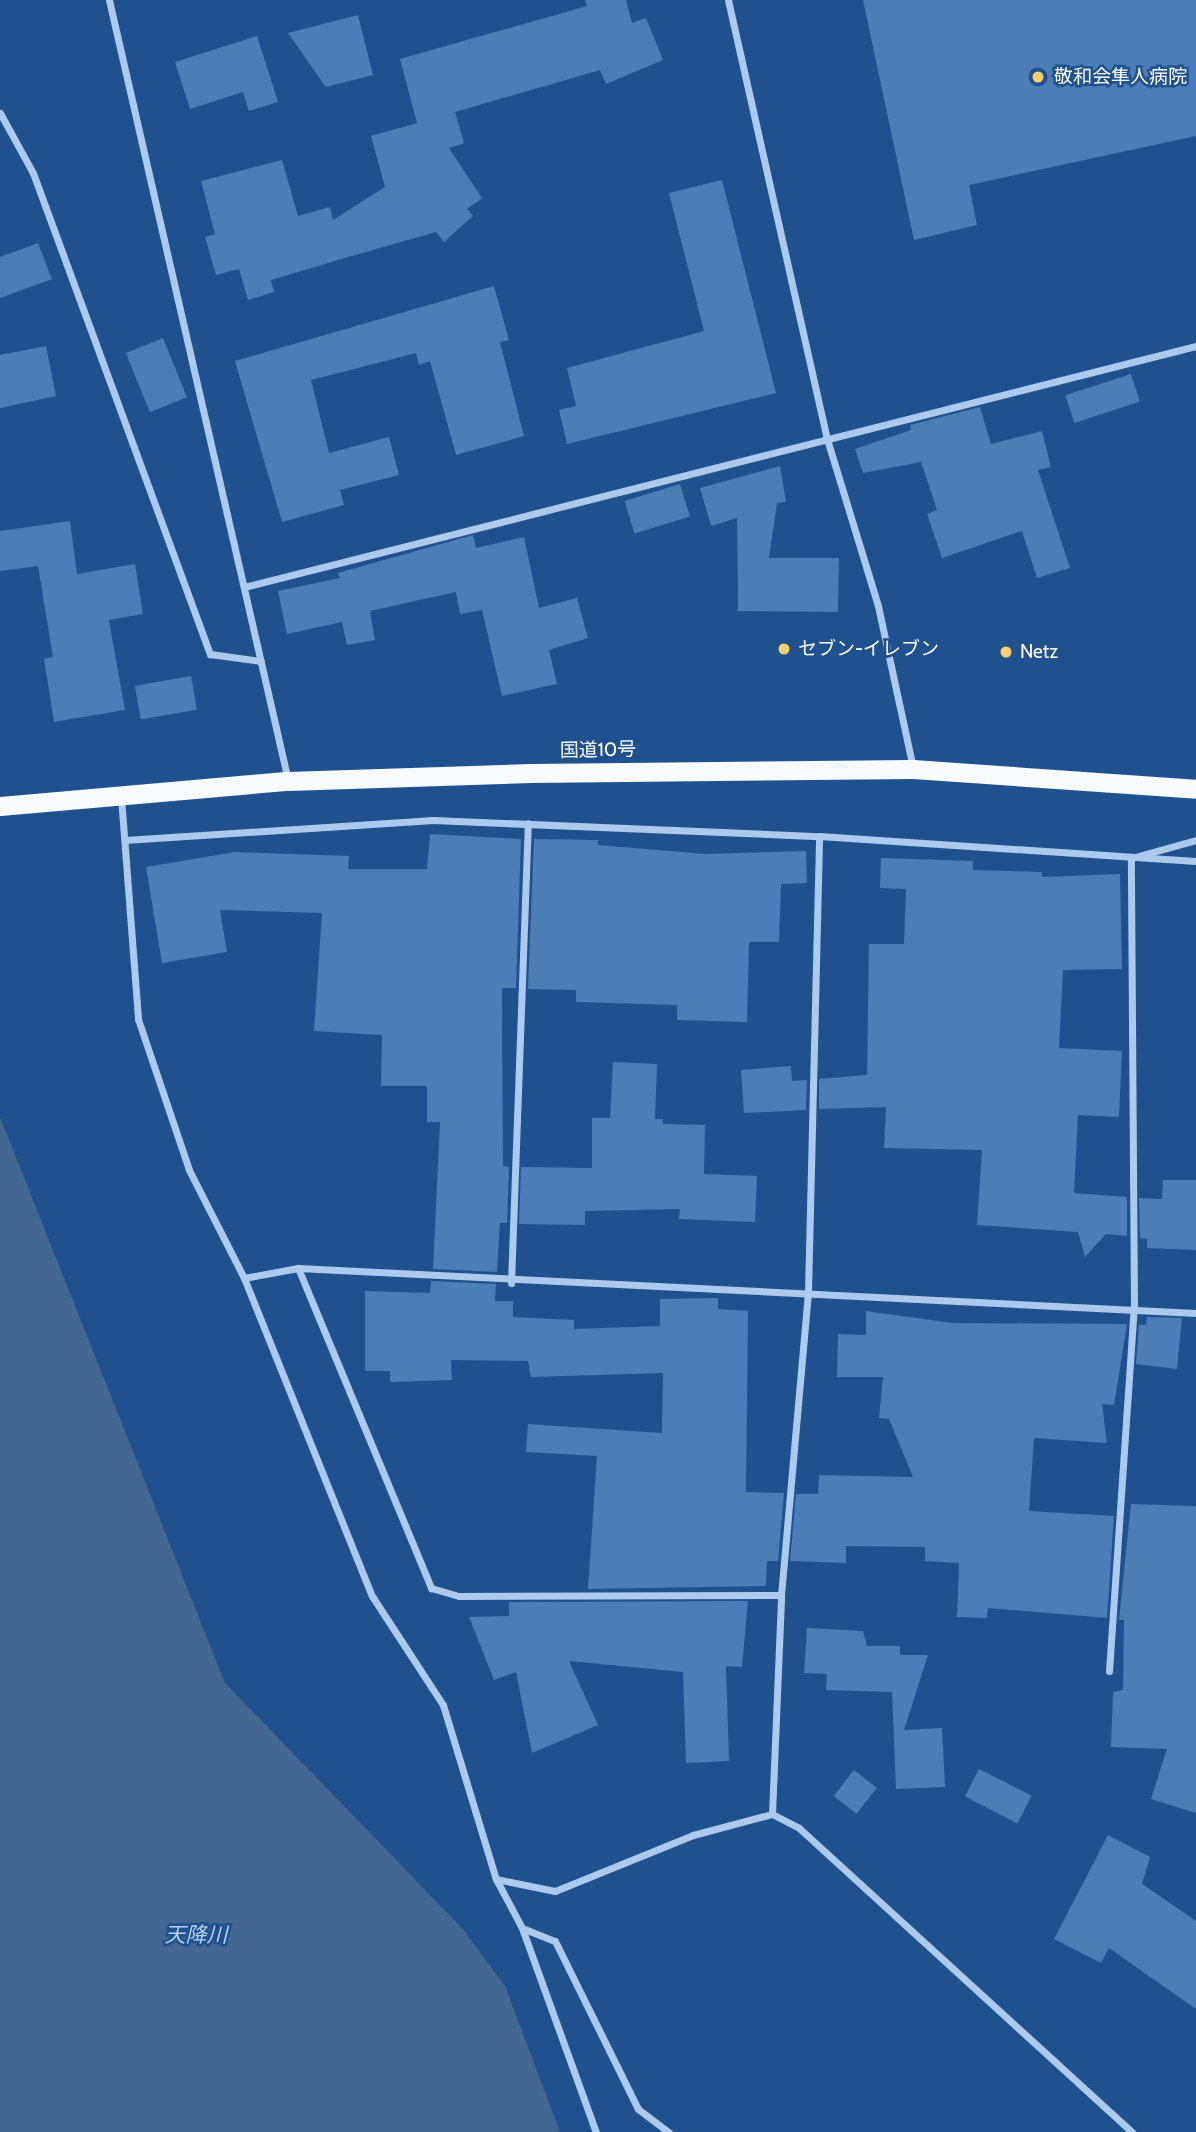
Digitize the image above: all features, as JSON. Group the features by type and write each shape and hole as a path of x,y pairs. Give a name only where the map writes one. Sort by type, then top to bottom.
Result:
{"highway":[{"name":"国道10号","path":"0,806 121,793 288,781 913,769 1196,789"}],"street":[{"path":"109,0 288,781"},
{"path":"728,0 827,439 878,606 913,769"},
{"path":"0,113 33,173 210,654 261,662"},
{"path":"244,587 1196,346"},
{"path":"121,793 138,1019 189,1170 244,1278 372,1596 443,1704 496,1879 522,1928 596,2132"},
{"path":"125,840 433,820 819,836 1196,861"},
{"path":"510,1283 528,823"},
{"path":"772,1814 781,1595 808,1292 819,836"},
{"path":"1131,858 1196,839"},
{"path":"1109,1671 1134,1308 1131,858"},
{"path":"244,1278 298,1268 510,1283 808,1292 1196,1313"},
{"path":"298,1268 431,1588 459,1596 781,1595"},
{"path":"496,1879 555,1891 694,1835 772,1814 799,1828 1132,2132"},
{"path":"522,1928 555,1941 638,2109 669,2132"}],"water":[{"name":"天降川","path":"0,1117 225,1683 462,1928 505,1986 560,2132 0,2132"}],"building":[{"path":"585,0 626,0 632,23 646,18 663,60 606,84 600,70 455,112 464,143 449,148 482,198 467,209 473,216 444,242 436,232 345,258 271,280 274,292 248,300 239,269 216,275 205,237 215,234 201,181 282,160 298,216 330,207 333,220 385,187 371,136 417,123 400,59 587,6"},
{"path":"863,0 1196,0 1196,136 969,185 977,225 914,240"},
{"path":"358,15 373,75 326,87 288,33"},
{"path":"257,36 278,102 249,111 243,92 190,109 175,62"},
{"path":"722,180 776,393 567,444 559,410 576,406 567,368 704,331 669,193"},
{"path":"38,243 52,279 0,298 0,257"},
{"path":"494,286 509,340 500,342 524,436 456,455 430,361 419,365 416,353 311,380 329,453 389,437 399,475 340,490 344,505 282,522 235,361"},
{"path":"163,338 187,397 150,412 126,353"},
{"path":"46,346 56,396 0,408 0,355"},
{"path":"1131,374 1140,402 1074,423 1065,395"},
{"path":"980,407 991,444 1042,431 1051,467 1038,470 1070,568 1037,578 1022,531 942,558 927,514 937,510 921,462 863,473 855,449 911,430 910,425"},
{"path":"780,466 786,502 777,503 769,558 839,558 838,612 738,611 737,518 711,526 700,488"},
{"path":"680,484 690,517 634,533 625,501"},
{"path":"70,521 77,574 135,564 143,614 109,620 125,710 54,722 44,659 53,657 38,566 0,571 0,531"},
{"path":"473,535 476,548 524,537 539,608 577,598 588,638 549,650 557,684 502,696 482,610 460,614 456,592 370,611 375,640 347,645 342,622 287,634 278,591 340,578 338,573"},
{"path":"191,676 197,709 141,719 135,686"},
{"path":"430,834 521,839 516,988 502,988 503,1166 509,1167 507,1223 500,1223 497,1272 433,1269 440,1122 427,1122 427,1086 381,1086 382,1035 314,1031 322,913 220,910 227,952 162,963 146,867 235,852 349,856 348,869 427,869"},
{"path":"534,839 598,840 598,845 705,854 806,851 807,883 781,884 779,942 749,942 747,1022 677,1020 677,1005 576,1002 576,990 528,989"},
{"path":"881,858 973,861 973,870 1042,872 1042,877 1120,874 1122,969 1063,970 1059,1048 1122,1051 1119,1117 1078,1115 1074,1193 1127,1197 1127,1236 1106,1234 1085,1257 1078,1232 977,1225 982,1150 884,1148 886,1107 819,1109 819,1079 867,1075 869,944 904,944 906,889 880,888"},
{"path":"613,1062 657,1064 655,1119 663,1119 663,1124 705,1125 704,1174 757,1176 755,1222 679,1219 680,1209 585,1211 585,1225 519,1224 521,1167 592,1168 592,1118 610,1118"},
{"path":"791,1066 792,1081 807,1080 806,1110 744,1113 741,1070"},
{"path":"1163,1180 1196,1180 1196,1250 1147,1248 1147,1239 1140,1238 1139,1198 1162,1199"},
{"path":"431,1281 496,1284 495,1301 513,1301 513,1317 574,1320 574,1329 660,1326 660,1299 718,1298 718,1309 748,1311 746,1492 784,1493 778,1561 767,1561 766,1586 588,1589 597,1456 526,1452 528,1424 662,1433 663,1373 531,1377 528,1361 451,1360 452,1380 390,1382 390,1371 365,1371 365,1291 430,1293"},
{"path":"866,1311 952,1323 1127,1324 1114,1405 1102,1404 1107,1443 1034,1438 1029,1511 1114,1516 1107,1618 988,1608 987,1618 957,1617 959,1563 925,1561 925,1547 846,1546 846,1563 790,1561 796,1494 818,1494 819,1475 913,1477 889,1419 879,1418 883,1377 837,1377 838,1334 866,1335"},
{"path":"1147,1317 1182,1318 1177,1369 1136,1364 1139,1325 1146,1325"},
{"path":"1131,1504 1196,1506 1196,1813 1151,1799 1167,1749 1111,1747 1113,1692 1123,1690 1124,1620 1119,1620"},
{"path":"748,1601 742,1667 726,1666 729,1761 686,1763 683,1672 569,1661 598,1725 532,1753 516,1672 494,1680 469,1617 509,1616 509,1602"},
{"path":"807,1628 863,1631 867,1646 900,1646 900,1655 928,1655 904,1730 942,1728 945,1787 896,1789 892,1692 826,1690 827,1674 804,1673"},
{"path":"979,1769 1032,1796 1017,1823 965,1797"},
{"path":"854,1770 877,1788 857,1814 834,1796"},
{"path":"1108,1835 1150,1857 1142,1884 1196,1921 1196,2009 1109,1948 1101,1963 1054,1939"}],"place":[{"name":"敬和会隼人病院","path":"1038,77"},
{"name":"セブン-イレブン","path":"784,649"},
{"name":"Netz","path":"1006,652"}]}
